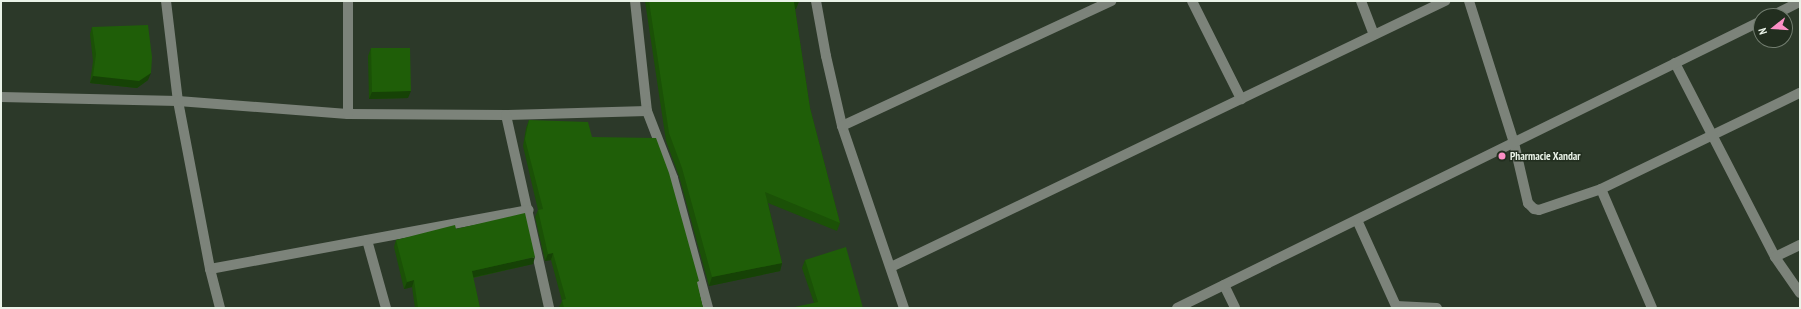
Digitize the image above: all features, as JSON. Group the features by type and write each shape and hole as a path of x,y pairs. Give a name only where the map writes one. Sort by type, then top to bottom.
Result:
{"street":[{"path":"166,1 178,101 210,270 220,308"},
{"path":"348,1 348,114"},
{"path":"635,1 646,111 673,178 708,308"},
{"path":"816,1 826,56 842,126 904,308"},
{"path":"842,126 1111,1"},
{"path":"1192,1 1241,98"},
{"path":"1361,1 1374,35"},
{"path":"891,268 1445,1"},
{"path":"1469,1 1514,143 1528,203 1534,209 1539,210 1601,189 1800,93"},
{"path":"1786,5 1800,2"},
{"path":"1177,308 1753,25"},
{"path":"1676,63 1775,257 1800,293"},
{"path":"1,98 178,101 348,114 506,115 646,111"},
{"path":"506,115 529,210 549,308"},
{"path":"1601,189 1652,308"},
{"path":"210,270 529,210"},
{"path":"1357,220 1396,306 1437,308"},
{"path":"367,240 386,308"},
{"path":"1775,257 1800,245"},
{"path":"1224,285 1235,308"}],"building":[{"path":"649,1 798,1 794,2 810,108 840,223 765,192 782,263 712,277 682,168 669,133"},
{"path":"148,25 152,57 151,73 139,81 93,76 96,54 92,27"},
{"path":"371,48 410,48 411,91 372,92"},
{"path":"529,120 588,122 592,137 656,138 669,173 699,281 697,282 703,308 564,308 562,300 566,299 553,253 548,254 538,210 543,209 525,139"},
{"path":"525,213 535,257 472,271 480,308 418,308 414,280 407,282 396,240 455,225 456,229"},
{"path":"846,247 863,308 790,308 818,302 805,260"}],"place":[{"name":"Pharmacie Xandar","path":"1502,156"}]}
